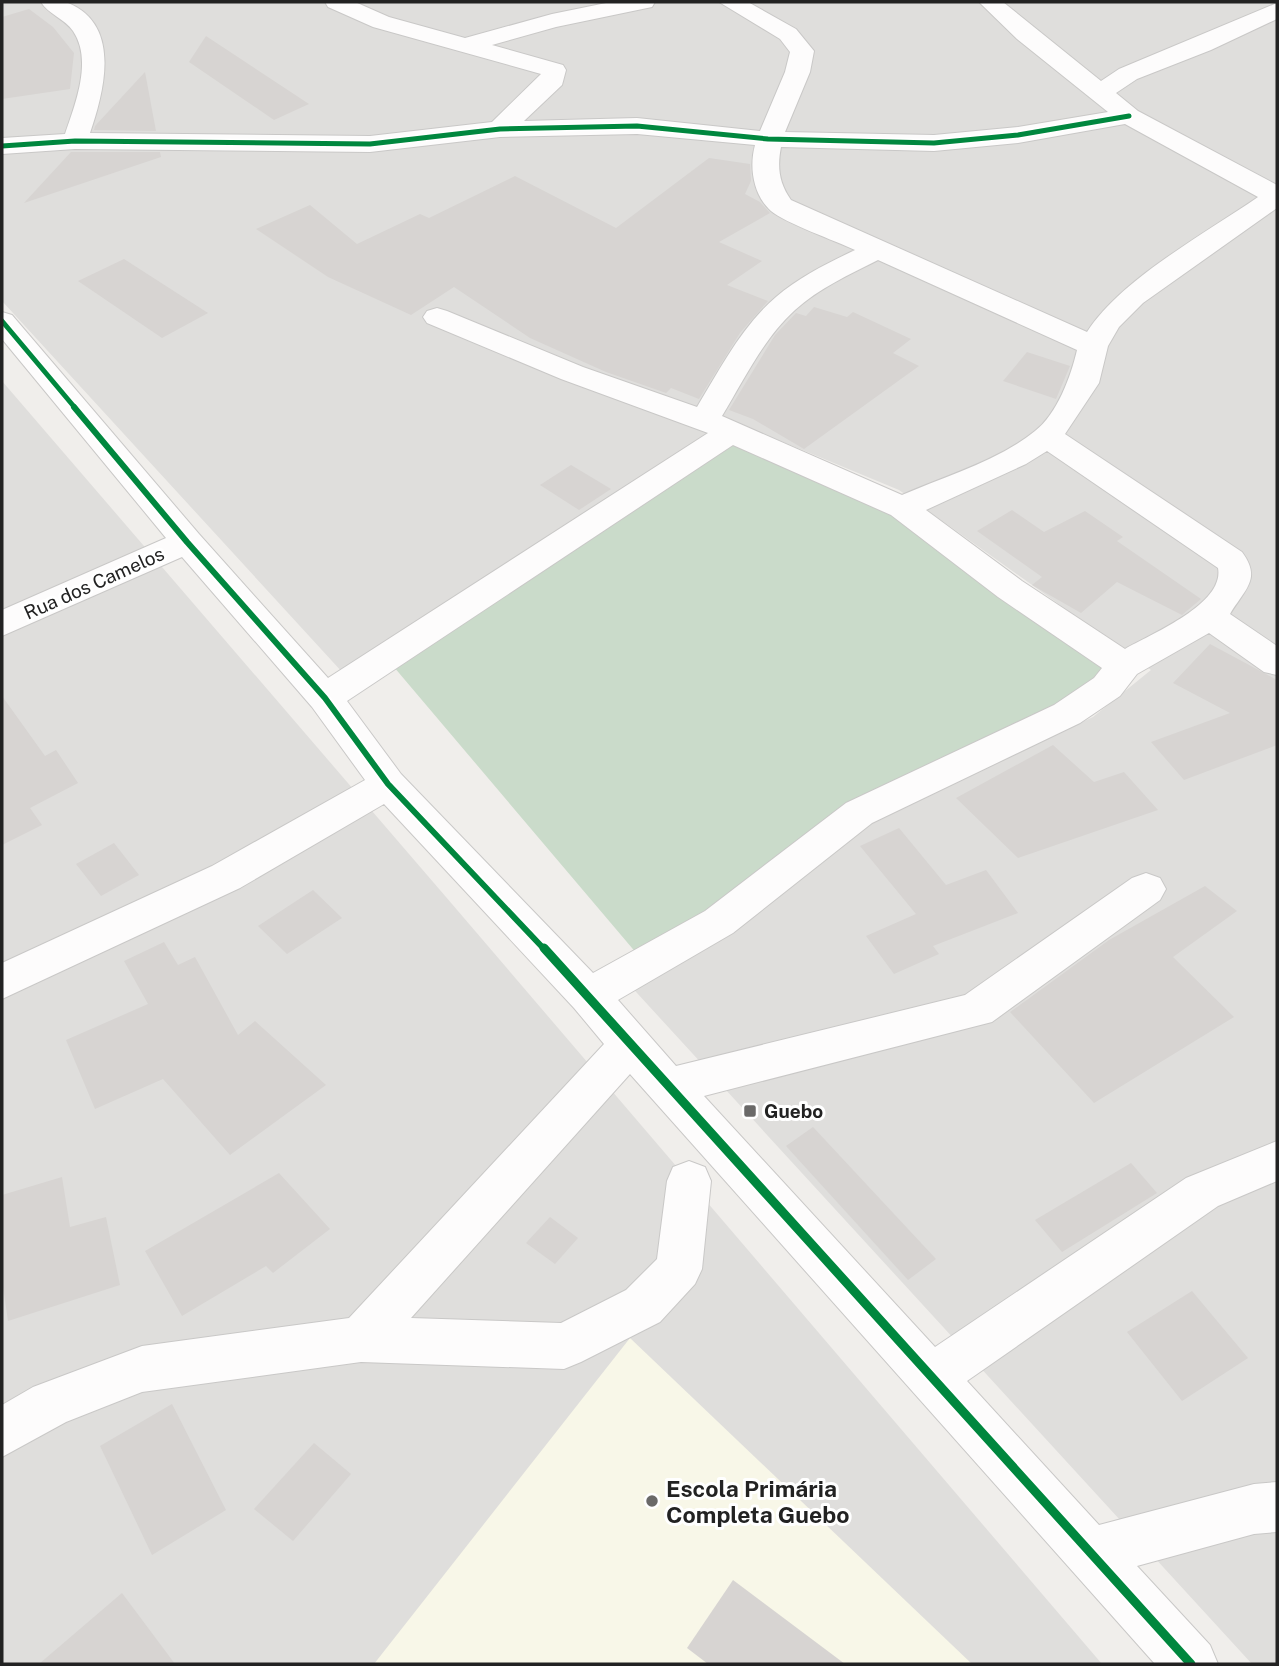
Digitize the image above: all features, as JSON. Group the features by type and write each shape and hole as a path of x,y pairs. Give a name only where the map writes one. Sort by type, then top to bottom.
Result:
{"street":[{"path":"52,2 82,26 92,46 92,75 87,107 75,141"},
{"path":"336,2 381,22 554,70 553,80 500,129"},
{"path":"465,45 552,21 644,2"},
{"path":"731,2 788,34 802,51 800,69 785,108 768,139 763,176 767,191 780,206 879,248 953,286 1093,346"},
{"path":"902,508 1015,457 1048,437 1084,383 1093,346 1108,322 1133,297 1277,196 1129,117 1025,34 990,2"},
{"path":"1236,2 1274,14"},
{"path":"1100,93 1128,74 1274,14"},
{"path":"2,146 75,141 370,144 500,129 637,126 768,139 934,143 1018,135 1129,117"},
{"path":"325,698 718,426 749,349 784,305 808,287 879,248"},
{"path":"437,317 572,373 718,426 902,508 1010,589 1124,665"},
{"path":"2,321 187,542 325,698 388,784 589,996 630,1045 670,1086 1191,1664"},
{"path":"589,996 719,922 859,813 1067,714 1107,687 1124,665 1210,617 1236,578 1236,568 1230,559 1048,437"},
{"name":"Rua dos Camelos","path":"2,624 187,542"},
{"path":"1210,617 1277,663"},
{"path":"2,982 226,877 388,784"},
{"path":"670,1086 977,1010 1146,889"},
{"path":"361,1339 630,1045"},
{"path":"932,1377 1202,1192 1277,1161"},
{"path":"2,1433 50,1404 142,1369 361,1339 565,1346 643,1306 679,1269 689,1181"},
{"path":"1090,1552 1254,1509 1277,1507"}],"shaded area":[{"path":"2,2 1277,2 1277,1664 1252,1664 626,981 853,830 1093,717 1151,670 899,490 735,422 343,673 2,301"},
{"path":"2,381 446,897 1102,1664 2,1664"},
{"name":"Escola Primária Completa Guebo","path":"630,1338 972,1664 374,1664"}],"green space":[{"path":"745,444 894,515 1106,664 1109,675 1038,724 859,806 643,961 388,660 723,445"}],"building":[{"path":"29,9 53,27 74,53 70,89 2,99 2,17"},
{"path":"206,36 309,104 274,120 189,62"},
{"path":"145,72 156,131 94,130 95,126"},
{"path":"71,152 160,152 161,157 24,203"},
{"path":"709,158 750,164 751,181 745,194 760,202 770,213 719,242 762,261 727,285 768,301 740,333 699,399 671,388 666,393 606,372 530,338 454,287 411,315 328,277 256,229 310,205 357,244 420,214 429,218 515,176 616,228"},
{"path":"124,259 208,313 162,338 78,281"},
{"path":"814,307 847,317 853,312 911,339 893,353 919,366 804,449 753,419 729,410 775,335 796,313 806,316"},
{"path":"1027,352 1070,366 1056,399 1003,381"},
{"path":"571,465 611,489 579,510 540,485"},
{"path":"1012,510 1044,532 1085,511 1123,537 1117,541 1201,599 1182,615 1117,582 1081,613 1032,585 1042,577 977,531"},
{"path":"1210,644 1277,680 1277,745 1184,780 1151,742 1230,713 1173,683"},
{"path":"2,696 45,756 56,750 78,783 30,808 42,825 2,845"},
{"path":"1053,745 1094,782 1124,772 1158,810 1018,858 956,798"},
{"path":"899,828 946,885 986,870 1018,913 933,946 939,954 894,974 866,936 916,914 860,846"},
{"path":"114,843 139,875 101,896 76,864"},
{"path":"1205,886 1237,911 1173,957 1234,1017 1094,1103 1010,1012 1109,940"},
{"path":"313,890 342,918 287,954 258,926"},
{"path":"164,942 178,965 195,957 238,1035 255,1021 326,1085 230,1155 163,1079 95,1109 66,1040 148,1004 124,961"},
{"path":"813,1127 936,1259 908,1280 786,1146"},
{"path":"1131,1163 1157,1193 1062,1252 1035,1220"},
{"path":"279,1173 330,1229 273,1273 266,1266 182,1316 145,1251"},
{"path":"62,1177 70,1227 106,1217 120,1285 8,1321 2,1280 2,1195"},
{"path":"550,1217 578,1238 555,1264 526,1243"},
{"path":"1192,1291 1248,1358 1182,1401 1127,1332"},
{"path":"172,1404 226,1510 152,1555 100,1446"},
{"path":"314,1443 351,1474 293,1541 254,1509"},
{"path":"733,1580 845,1664 708,1664 687,1648"},
{"path":"122,1593 175,1664 39,1664"}],"cycle path":[{"path":"2,146 75,141 370,144 500,129 637,126 768,139 934,143 1018,135 1129,116"},
{"path":"2,321 187,542 325,698 388,784 589,996 630,1045 1191,1664"}],"place":[{"name":"Guebo","path":"750,1111"},
{"name":"Escola Primária Completa Guebo","path":"652,1501"}]}
